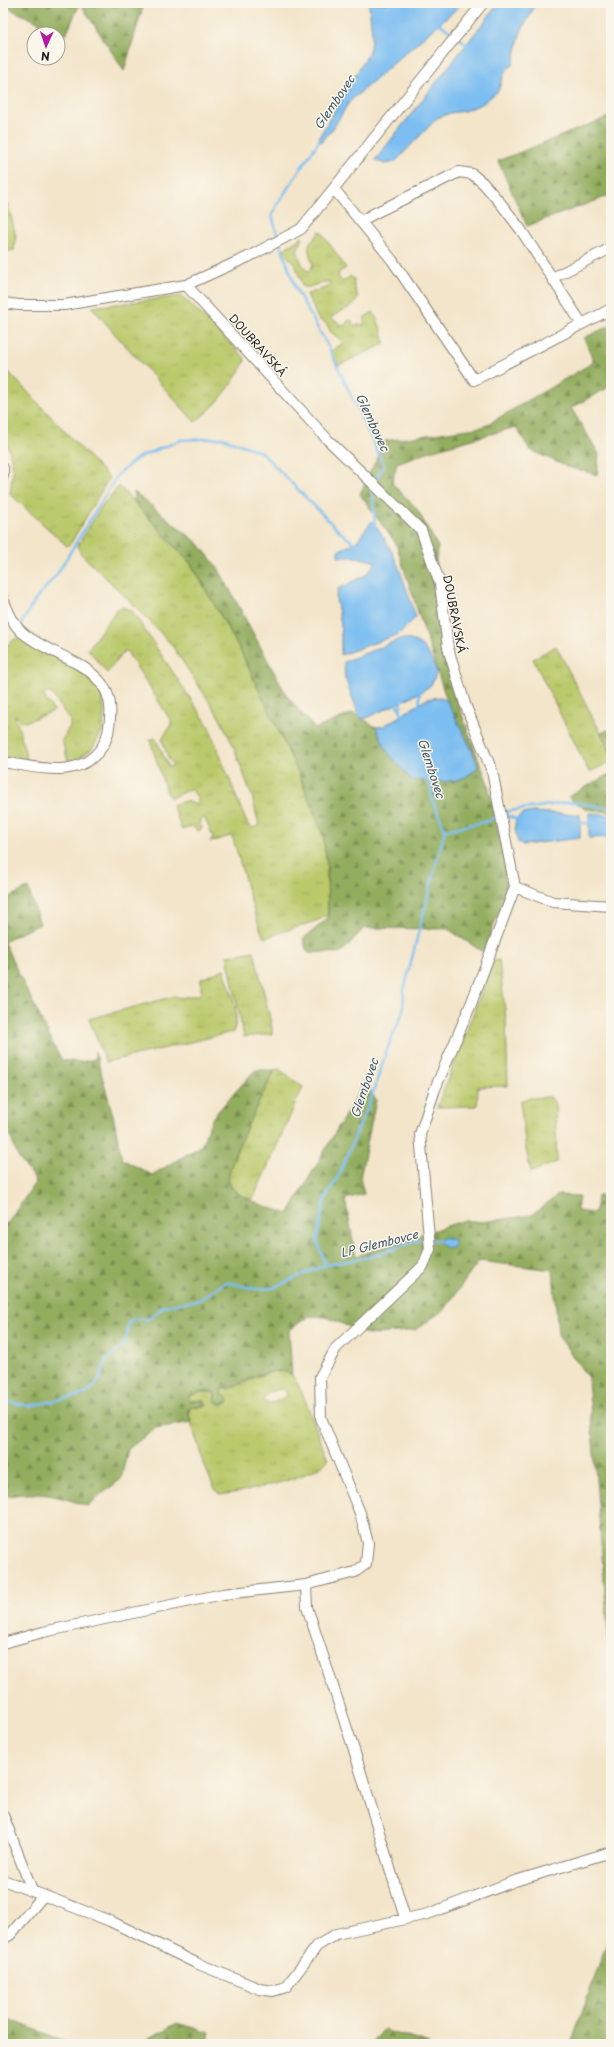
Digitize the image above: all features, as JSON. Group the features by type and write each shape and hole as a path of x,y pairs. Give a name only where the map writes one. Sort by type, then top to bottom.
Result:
{"street":[{"path":"3,303 18,305 64,305 186,285 248,257 301,228 482,3"},
{"path":"361,222 375,213 459,172 472,174 483,182 502,205 582,324"},
{"path":"334,188 392,260 474,380 611,309"},
{"path":"552,278 611,248"},
{"name":"DOUBRAVSKÁ","path":"186,285 328,440 421,530 440,584 448,648 456,676 465,704 492,771 515,888"},
{"path":"3,468 3,476"},
{"path":"3,599 13,622 22,632 88,670 101,682 110,697 111,710 108,736 102,748 86,762 76,767 57,771 3,762"},
{"path":"3,1644 43,1632 223,1594 306,1585 355,1572 366,1564 368,1543 360,1513 321,1418 320,1377 336,1348 423,1266 430,1249 420,1134 435,1089 471,1004 515,888 554,902 611,906"},
{"path":"306,1585 307,1607 354,1750 405,1918"},
{"path":"3,1815 32,1890"},
{"path":"3,1880 110,1921 196,1963 260,1989 273,1991 286,1988 317,1946 336,1934 428,1914 515,1881 611,1852"},
{"path":"3,1939 10,1935 43,1896"}],"green space":[{"path":"9,3 80,3 66,35 66,26 47,26 10,9"},
{"path":"80,3 144,3 124,71"},
{"path":"611,116 611,195 527,226 498,161"},
{"path":"3,186 16,236 14,250 3,252"},
{"path":"319,231 322,233 346,268 339,272 338,276 342,282 351,276 354,279 354,285 358,298 345,310 333,316 332,319 344,326 349,320 352,321 354,326 364,324 365,317 373,312 383,335 384,344 339,365 331,354 331,351 342,344 342,341 331,332 326,323 318,319 307,294 328,287 330,282 323,282 310,287 303,287 295,264 284,253 284,249 302,237 298,248 298,254 306,270 310,271 313,264 309,251 309,245 318,235"},
{"path":"182,296 244,357 245,361 224,394 212,408 195,422 92,307"},
{"path":"611,325 611,386 571,408 599,454 597,475 568,467 530,450 516,427 430,451 397,463 392,483 417,509 438,547 432,585 444,653 464,721 488,784 505,862 506,894 483,952 448,929 364,928 341,953 307,952 303,939 327,919 328,914 327,865 323,835 299,774 238,646 191,564 134,502 134,492 198,543 218,568 287,696 315,729 353,713 376,727 387,751 453,782 472,773 477,766 472,750 447,701 396,544 360,494 385,441 483,427 594,362 584,338"},
{"path":"3,366 109,478 71,543 67,546 10,494 13,470 10,452 3,437"},
{"path":"119,486 191,564 238,646 299,774 323,835 327,865 328,914 319,920 264,938 255,915 233,838 230,836 210,842 213,836 204,817 199,821 202,828 199,831 191,826 182,830 173,806 186,801 194,804 199,800 191,789 170,798 165,788 150,740 155,738 169,767 173,764 169,760 162,740 171,724 171,721 126,650 107,673 88,649 116,610 122,607 132,611 208,725 246,821 249,826 253,828 259,825 252,796 232,743 218,715 171,644 132,603 80,553 78,545 103,504"},
{"path":"20,638 84,674 101,694 104,707 103,730 92,749 79,758 68,761 62,740 70,726 70,720 51,693 45,693 44,697 54,711 25,722 21,721 15,715 28,763 3,756 3,648 15,639"},
{"path":"556,646 611,753 611,762 589,772 533,659"},
{"path":"611,729 611,753 601,733"},
{"path":"611,773 611,812 585,809 568,797"},
{"path":"28,888 40,924 8,939 4,943 62,1060 80,1062 95,1059 95,1051 113,1115 122,1159 152,1175 201,1146 213,1117 255,1070 275,1070 255,1109 239,1146 229,1175 229,1183 233,1189 246,1198 288,1214 365,1081 376,1100 360,1178 364,1194 345,1199 356,1256 465,1220 482,1222 532,1215 558,1195 579,1196 577,1211 595,1213 597,1196 611,1195 611,1703 609,1644 588,1378 558,1335 553,1270 479,1261 444,1310 415,1330 369,1335 326,1317 309,1316 289,1330 292,1375 274,1371 221,1389 222,1394 228,1398 229,1402 223,1405 214,1401 215,1395 213,1392 200,1392 189,1396 189,1401 205,1401 207,1403 206,1406 190,1407 188,1410 191,1422 156,1428 128,1449 121,1479 87,1506 56,1496 26,1494 3,1497 3,1224 8,1223 36,1181 18,1157 5,1121 3,1120 3,900"},
{"path":"254,951 272,1027 272,1034 244,1037 227,956"},
{"path":"494,960 499,960 506,1019 508,1086 478,1087 477,1106 437,1107"},
{"path":"224,969 234,1000 236,1017 233,1032 106,1062 89,1019 175,996 180,998 201,994 201,979"},
{"path":"279,1069 303,1087 253,1199 242,1196 233,1188 229,1182 229,1174 239,1145 255,1109 275,1070"},
{"path":"550,1097 555,1103 557,1162 531,1172 526,1149 520,1101 529,1098"},
{"path":"275,1371 282,1371 292,1375 306,1402 328,1460 320,1467 294,1478 245,1491 220,1495 211,1481 189,1415 190,1407 199,1407 205,1401 188,1401 189,1396 200,1392 213,1392 215,1395 214,1401 222,1394 221,1389 230,1389 259,1376","holes":["282,1389 286,1392 286,1395 278,1401 272,1403 263,1401 266,1395 273,1391"]},
{"path":"611,1931 611,2044 571,2044"},
{"path":"3,2017 72,2044 3,2044"},
{"path":"177,2023 210,2033 207,2044 139,2044"},
{"path":"384,2029 430,2044 372,2044"}],"water":[{"path":"369,3 463,3 349,102 334,127 320,143 319,137 368,54 372,34"},
{"path":"499,3 536,3 520,34 513,64 505,71 498,91 482,104 464,111 450,113 437,118 395,162 385,164 375,160"},
{"path":"372,521 387,543 393,555 416,617 399,634 341,655 341,624 336,598 338,589 366,575 376,562 357,557 338,557 338,551 356,542"},
{"path":"400,639 415,641 428,653 437,672 431,685 421,692 367,718 360,718 345,678 344,662"},
{"path":"440,697 447,701 472,750 478,767 464,778 455,780 438,782 411,780 387,751 376,727 384,726 427,699"},
{"path":"533,812 580,815 580,838 523,845 518,842 515,830 516,821 521,815"},
{"path":"589,813 611,815 611,837 589,838"},
{"path":"444,1237 454,1240 454,1247 447,1248 442,1245 439,1241"}],"waterway":[{"name":"Glembovec","path":"438,23 454,34"},
{"name":"Glembovec","path":"458,37 466,44"},
{"name":"Glembovec","path":"278,238 272,215 278,203 321,138"},
{"name":"Glembovec","path":"280,243 296,289 329,348 384,466 374,482"},
{"path":"20,626 36,599 57,574 118,474 139,457 181,440 223,438 261,452 338,530 356,545"},
{"name":"Glembovec","path":"372,487 375,527"},
{"name":"Glembovec","path":"419,708 420,689"},
{"path":"400,709 403,699"},
{"path":"396,704 403,717"},
{"name":"Glembovec","path":"3,1401 30,1406 86,1394 99,1381 106,1360 125,1344 129,1321 133,1319 149,1319 164,1306 199,1300 226,1282 255,1289 273,1288 325,1265 317,1239 325,1199 339,1175 371,1099 386,1052 403,1012 404,990 445,830 433,801 430,785 425,778"},
{"name":"LP Glembovce","path":"503,812 571,802 611,808"},
{"path":"503,814 519,820"},
{"name":"LP Glembovce","path":"445,830 489,821 498,815"},
{"path":"578,823 593,823"},
{"name":"LP Glembovce","path":"325,1265 373,1256 419,1240 426,1240"},
{"name":"LP Glembovce","path":"431,1240 439,1241"}]}
